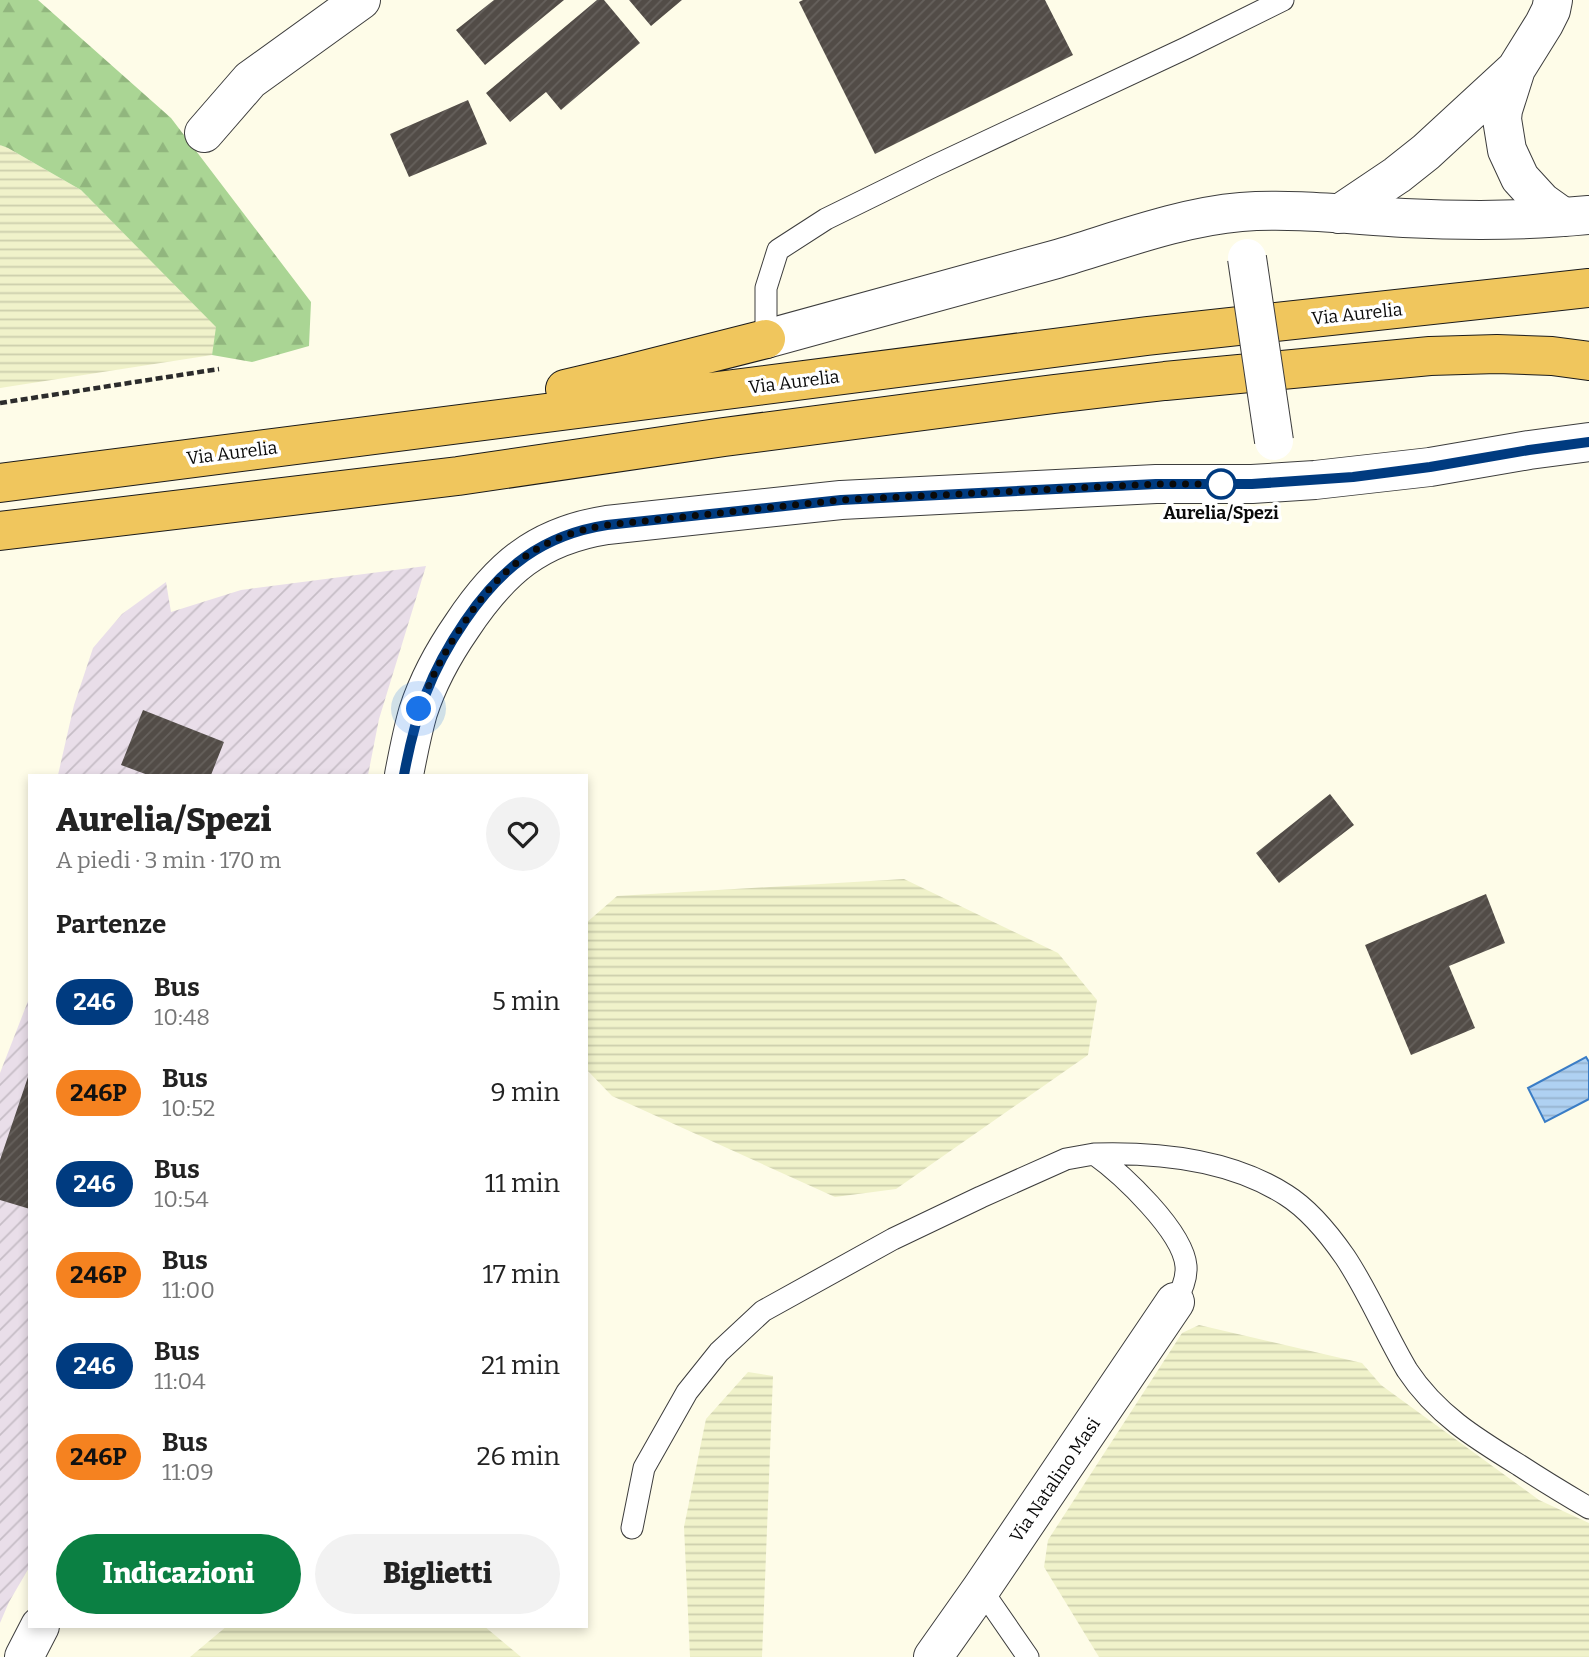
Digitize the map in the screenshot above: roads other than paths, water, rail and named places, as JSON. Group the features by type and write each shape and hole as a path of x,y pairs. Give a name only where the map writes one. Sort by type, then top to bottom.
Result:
{"highway":[{"name":"Via Aurelia","path":"0,483 1147,336 1589,288"},
{"path":"330,440 620,376 766,340"},
{"path":"0,531 458,476 738,435 1165,381 1430,356 1497,354 1589,360"}],"street":[{"path":"204,134 250,80 361,0"},
{"path":"1553,0 1544,24 1516,69 1503,110 1503,131 1507,150 1526,186 1542,202 1576,216"},
{"path":"1339,214 1426,152 1516,69"},
{"path":"766,340 1146,232 1239,212 1289,211 1494,220 1576,216"},
{"path":"1239,212 1282,482"},
{"path":"404,774 412,731 436,668 478,603 500,576 513,565 564,536 589,528 821,501 1156,484 1282,482 1404,471 1589,442"},
{"name":"Via Natalino Masi","path":"933,1657 1175,1302"},
{"path":"24,1657 39,1628"}],"lane":[{"path":"766,340 766,288 778,250 826,219 1283,0"},
{"path":"1094,1154 1136,1190 1176,1238 1186,1267 1185,1280 1175,1302"},
{"path":"632,1528 644,1468 687,1392 719,1352 763,1311 893,1240 981,1197 1066,1159 1094,1154 1144,1154 1181,1158 1244,1173 1286,1195 1322,1227 1346,1259 1407,1370 1441,1411 1460,1428 1589,1507"},
{"path":"981,1589 1028,1657"}],"water":[{"path":"1586,1057 1589,1062 1589,1099 1545,1122 1528,1088"}],"place":[{"name":"Aurelia/Spezi","path":"1221,484"}]}
